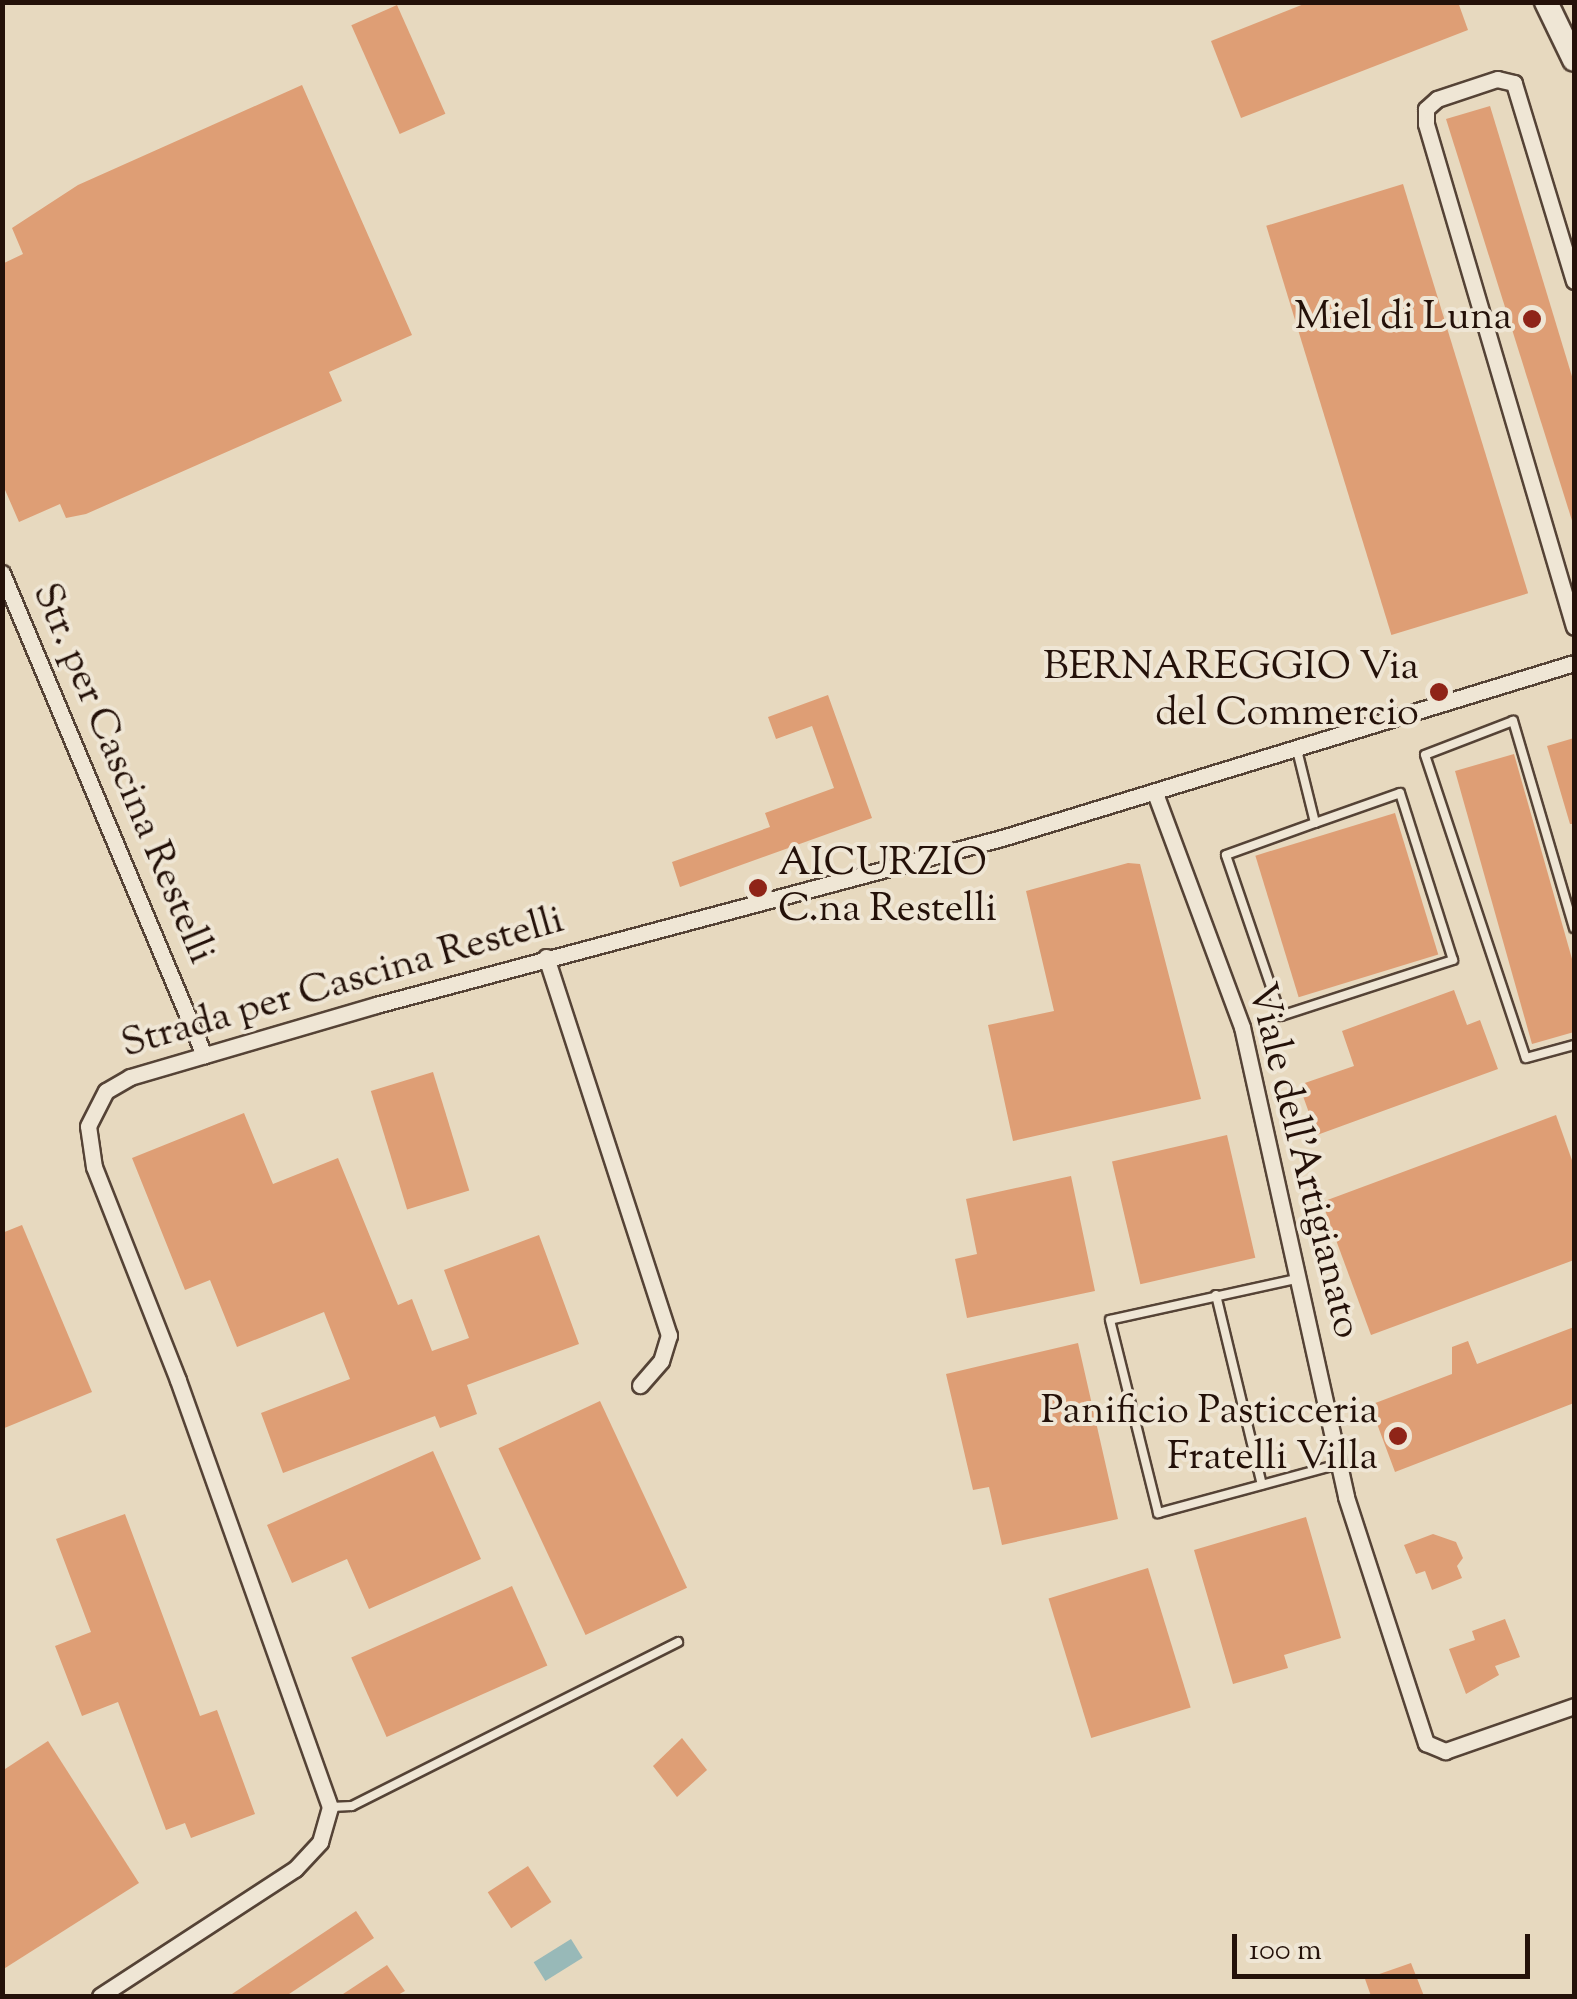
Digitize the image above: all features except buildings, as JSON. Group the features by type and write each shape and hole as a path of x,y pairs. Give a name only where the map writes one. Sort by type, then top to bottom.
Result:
{"street":[{"path":"1546,2 1574,60"},
{"path":"1574,281 1514,83 1497,79 1437,99 1426,109 1426,124 1570,598 1574,627"},
{"name":"Str. per Cascina Restelli","path":"2,573 204,1056"},
{"name":"Strada per Cascina Restelli","path":"330,1807 88,1142 90,1117 113,1085 546,957 1156,793 1574,664"},
{"name":"Viale dell'Artigianato","path":"1156,793 1242,1027 1359,1545 1426,1743 1444,1752 1574,1706"},
{"path":"546,957 669,1334 662,1361 640,1385"},
{"path":"100,1996 295,1869 320,1842 330,1807"}],"lane":[{"path":"1574,928 1513,721 1425,755 1526,1058 1574,1045"},
{"path":"1297,750 1315,823"},
{"path":"1400,793 1454,960 1281,1016 1226,855 1315,823 1400,793"},
{"path":"1301,1278 1110,1320 1158,1512 1342,1464"},
{"path":"1216,1294 1262,1485"},
{"path":"330,1807 352,1806 678,1642"}],"water":[{"path":"571,1939 583,1958 545,1981 534,1962"}],"place":[{"name":"Miel di Luna","path":"1532,319"},
{"name":"BERNAREGGIO Via del Commercio","path":"1439,692"},
{"name":"AICURZIO C.na Restelli","path":"758,888"},
{"name":"Panificio Pasticceria Fratelli Villa","path":"1398,1436"}]}
